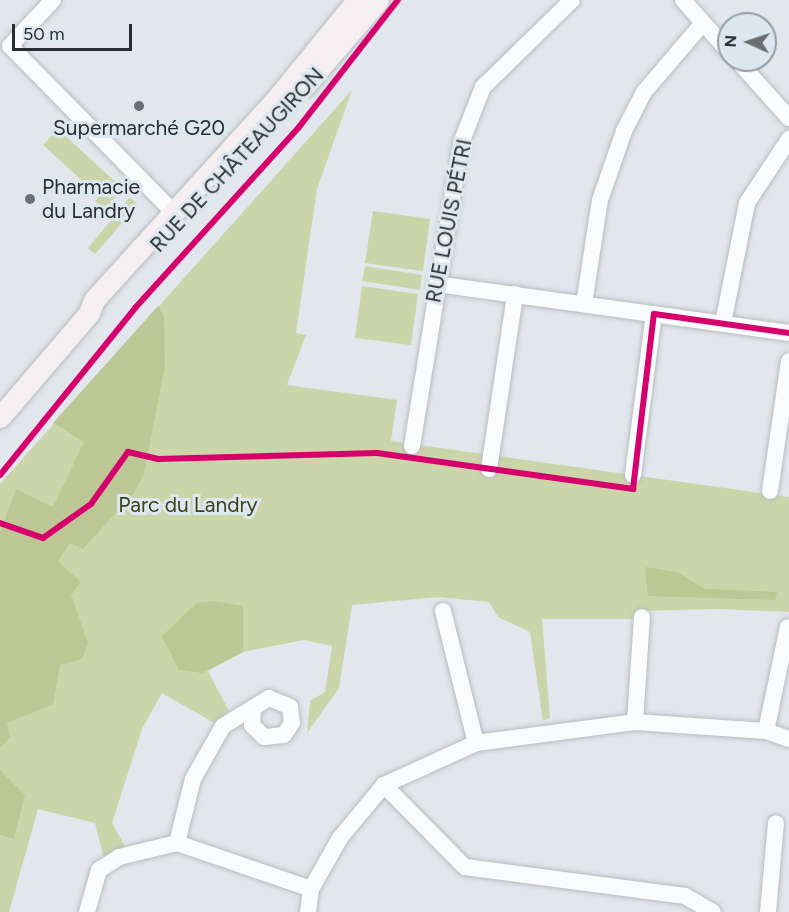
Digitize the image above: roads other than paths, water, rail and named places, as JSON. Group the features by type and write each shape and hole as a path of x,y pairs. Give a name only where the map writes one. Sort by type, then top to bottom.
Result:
{"main road":[{"name":"RUE DE CHÂTEAUGIRON","path":"90,314 94,300 357,0"},
{"name":"RUE DE CHÂTEAUGIRON","path":"0,417 90,314 104,307 378,0"}],"street":[{"path":"53,0 10,46 173,212"},
{"name":"RUE LOUIS PÉTRI","path":"412,446 436,285 461,143 483,87 572,0"},
{"path":"683,0 717,38"},
{"path":"584,304 600,200 624,131 644,92 704,23"},
{"path":"747,72 789,118"},
{"path":"723,323 747,203 789,139"},
{"path":"436,285 789,333"},
{"path":"489,468 515,294"},
{"path":"633,475 654,314"},
{"path":"770,491 789,361"},
{"path":"443,611 476,743"},
{"path":"635,722 642,617"},
{"path":"766,732 788,627"},
{"path":"177,843 193,779 216,735 253,711"},
{"path":"308,912 311,889 340,838 384,785 476,743 635,722 766,732 789,739"},
{"path":"384,785 465,867 685,896 713,912"},
{"path":"768,912 776,823"},
{"path":"87,912 99,870 119,857 177,843 311,889"}],"place":[{"name":"Supermarché G20","path":"139,106"},
{"name":"Pharmacie du Landry","path":"30,199"}],"park label":[{"name":"Parc du Landry","path":"188,505"}]}
